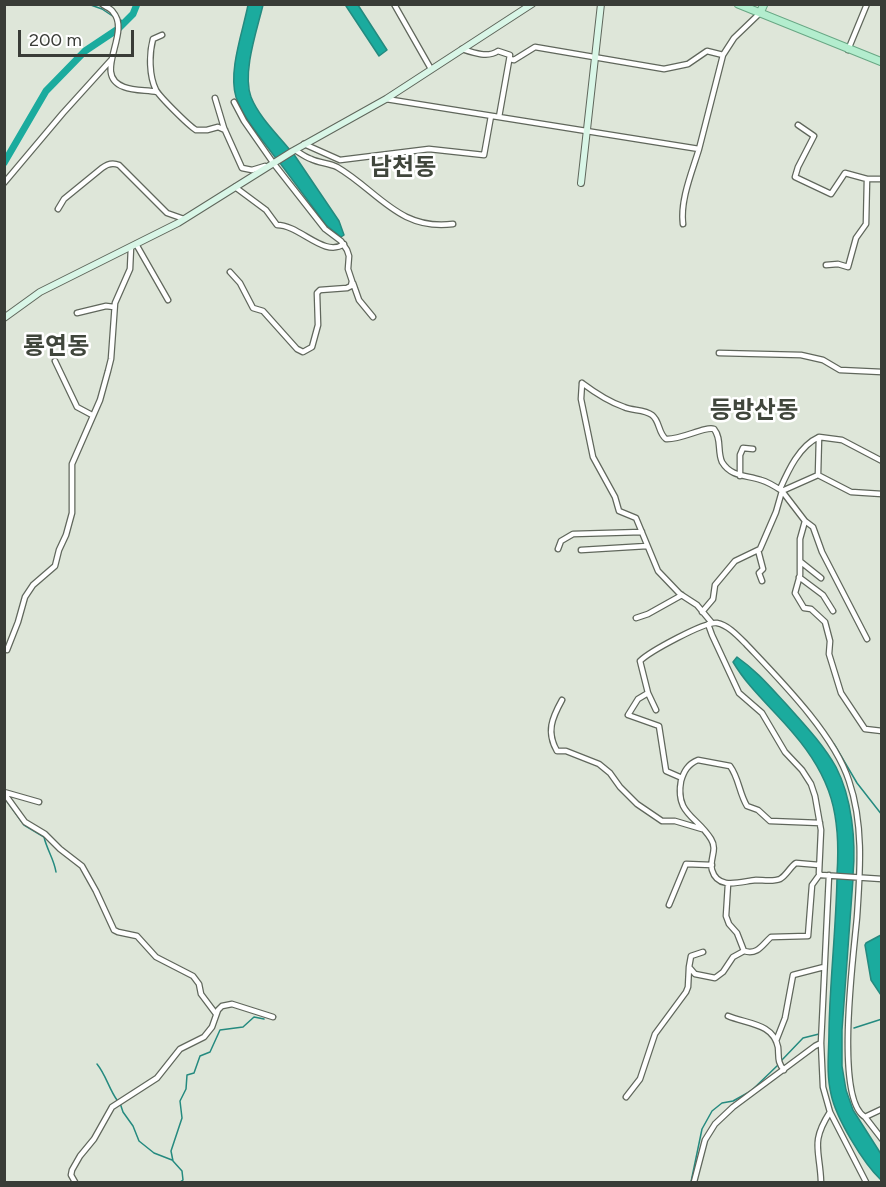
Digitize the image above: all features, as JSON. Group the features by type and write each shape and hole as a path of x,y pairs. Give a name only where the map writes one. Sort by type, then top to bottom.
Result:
{"main road":[{"path":"4,318 31,296 184,219 304,144 386,99 532,4"},
{"path":"581,183 601,4"},
{"path":"738,4 882,62"},
{"path":"760,13 764,4"}],"street":[{"path":"102,4 115,14 119,33 110,72 122,86 157,92"},
{"path":"394,4 431,69"},
{"path":"849,50 867,4"},
{"path":"682,224 685,201 723,55 734,38 760,13"},
{"path":"162,34 153,39 150,51 157,92 196,130 218,127 225,130"},
{"path":"510,59 514,60 535,47 664,69 688,64 707,51 723,55"},
{"path":"462,48 476,53 493,55 498,51 510,55 499,117"},
{"path":"4,183 111,60"},
{"path":"215,98 225,130 242,168 252,170 274,163"},
{"path":"386,99 699,149"},
{"path":"234,102 244,121 325,230 344,244 349,253 348,269 359,300 373,317"},
{"path":"304,144 340,160 429,149 484,155 491,116"},
{"path":"798,125 814,136 795,177 831,194 845,173 882,179"},
{"path":"294,150 310,159 336,166 389,207 414,222 453,225"},
{"path":"336,166 340,160"},
{"path":"58,209 64,199 102,168 115,163 167,213 184,219"},
{"path":"826,266 838,264 848,267 856,238 866,224 867,178"},
{"path":"235,188 266,210 277,225 284,225 302,233 326,248 338,248 344,244"},
{"path":"134,246 168,300"},
{"path":"7,650 25,597 33,585 55,566 64,541 72,513 72,464 100,400 111,359 114,307 130,269 134,246"},
{"path":"230,272 240,283 253,308 263,312 297,349 303,352 312,347 317,331 317,293 324,290 344,290 351,286 352,281"},
{"path":"77,313 106,306 114,307"},
{"path":"719,353 801,354 823,360 840,370 882,372"},
{"path":"56,362 77,407 92,415"},
{"path":"689,967 695,974 715,978 723,972 733,957 744,951 751,953 757,951 774,936 809,935 812,885 820,874 820,823 808,778 785,752 762,713 739,693 712,636 710,624 702,612 658,571 636,518 619,511 606,479 594,461 581,399 582,383 616,404 631,410 645,411 654,416 666,439 692,435 707,428 714,429 718,438 720,455 731,471 740,476 764,481 781,490 805,521 813,527 822,552 867,639"},
{"path":"702,612 712,599 714,588 735,561 758,550 776,512 786,472 808,446 819,437 842,440 882,461"},
{"path":"818,475 819,437"},
{"path":"740,476 740,453 743,448 753,449"},
{"path":"781,490 818,475 851,492 882,494"},
{"path":"805,521 800,539 801,562 795,593 804,608 811,609 822,619 827,628 830,641 829,654 843,697 865,729 882,731"},
{"path":"558,549 561,541 573,534 642,532"},
{"path":"580,550 646,546"},
{"path":"758,550 763,569 759,573 762,581"},
{"path":"801,562 821,578"},
{"path":"799,577 823,595 833,611"},
{"path":"636,618 682,595"},
{"path":"656,710 648,693 640,661 654,650 710,624 722,624 765,664 813,720 843,765 854,797 858,821 858,877 849,1013 848,1069 853,1098 858,1110 882,1139"},
{"path":"648,693 638,699 628,714 659,726 666,771 682,778"},
{"path":"561,700 553,717 551,739 557,751 566,751 599,764 637,804 662,821 675,821 705,830"},
{"path":"819,865 796,863 780,879 728,884 719,880 711,869 715,848 705,830 682,807 680,797 682,778 687,767 698,760 730,766 740,783 747,806 758,810 770,822 820,823"},
{"path":"4,792 39,802"},
{"path":"4,792 25,822 45,834 82,866 114,930 137,936 156,957 193,976 199,984 201,994 216,1014"},
{"path":"669,905 686,864 712,865"},
{"path":"820,874 882,879"},
{"path":"829,875 821,1043 823,1087 831,1112 866,1182"},
{"path":"728,884 726,916 739,937 744,951"},
{"path":"626,1097 640,1080 655,1034 686,992 691,956 703,952"},
{"path":"784,1070 778,1059 776,1041 785,1018 793,975 824,967"},
{"path":"75,1182 71,1174 72,1170 94,1139 112,1107 157,1078 180,1049 204,1037 212,1027 218,1010 227,1004 273,1017"},
{"path":"728,1016 767,1028 776,1041"},
{"path":"694,1182 705,1140 715,1124 733,1107 821,1043"},
{"path":"866,1117 882,1109"},
{"path":"821,1182 817,1138 819,1130 831,1112"}],"water":[{"path":"248,5 263,5 251,51 248,76 251,97 269,125 290,150 277,160 244,114 234,87 237,51"},
{"path":"358,5 387,50 379,56 346,6"},
{"path":"293,153 339,221 344,235 341,237 326,225 280,163"},
{"path":"737,657 787,705 819,742 836,767 846,792 852,820 853,875 837,874 835,816 825,782 817,766 793,733 739,672 733,662"},
{"path":"837,878 853,879 842,1030 842,1066 846,1090 853,1110 881,1154 881,1180 851,1140 834,1104 829,1086 828,1062"},
{"path":"881,935 881,995 871,980 865,945"}],"waterway":[{"path":"88,4 114,17"},
{"path":"4,163 46,91 85,51 118,29 133,14 137,4"},
{"path":"118,19 125,22"},
{"path":"713,621 724,623"},
{"path":"834,744 857,783 882,815"},
{"path":"6,800 24,825 44,837 56,872"},
{"path":"180,1182 183,1180 182,1171 173,1161 171,1151 182,1118 180,1101 186,1089 187,1075 194,1073 200,1056 210,1052 220,1030 243,1027 254,1017 264,1019"},
{"path":"854,1028 882,1019"},
{"path":"781,1061 803,1038 819,1034"},
{"path":"97,1064 117,1100"},
{"path":"691,1182 702,1129 712,1111 722,1103 733,1101 751,1091 778,1065"},
{"path":"120,1103 139,1141 154,1153 172,1160"}],"district":[{"name":"남천동","path":"403,168"},
{"name":"룡연동","path":"56,347"},
{"name":"등방산동","path":"754,411"}]}
